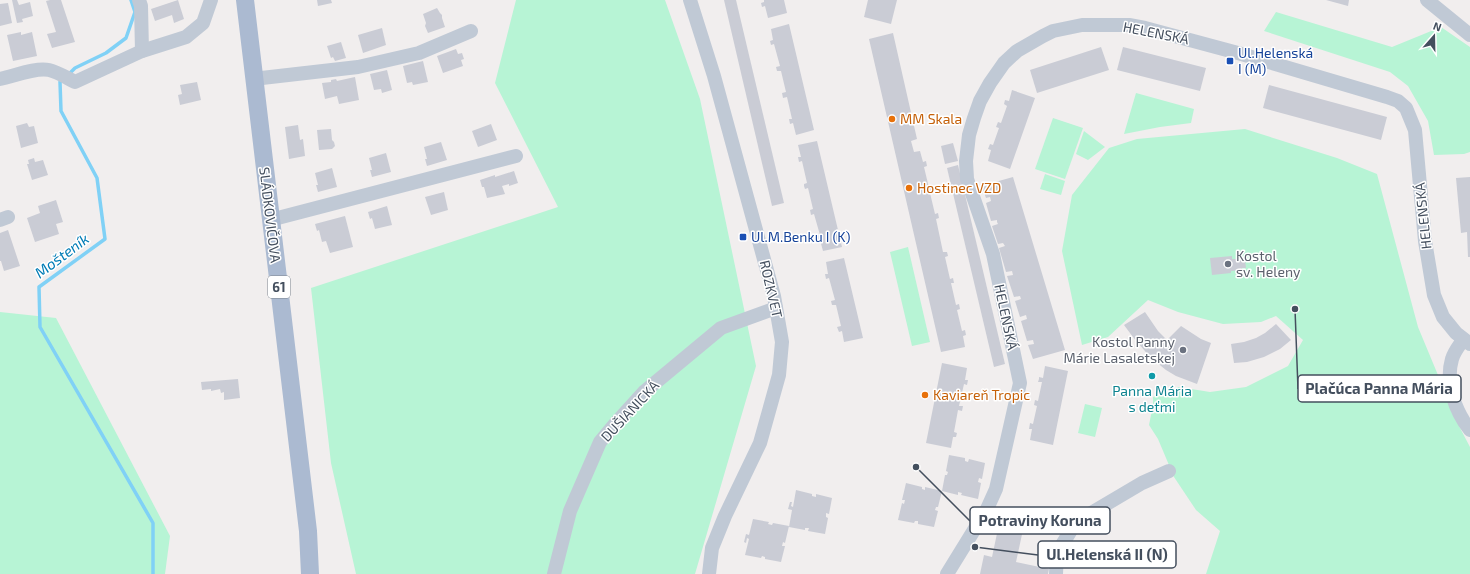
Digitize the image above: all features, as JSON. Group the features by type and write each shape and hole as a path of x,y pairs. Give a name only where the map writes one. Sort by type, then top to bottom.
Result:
{"main road":[{"name":"SLÁDKOVIČOVA","path":"245,0 253,79 308,531 310,574"}],"street":[{"path":"140,0 142,50"},
{"path":"0,79 36,69 50,70 75,82 142,50 186,37 204,23 211,0"},
{"name":"ROZKVET","path":"690,0 714,76 776,308 782,342 777,383 760,443 725,516 712,548 709,574"},
{"path":"1427,0 1470,35"},
{"name":"HELENSKÁ","path":"947,574 991,501 996,489 1020,383 992,254 967,179 966,161 969,135 980,101 1004,63 1017,52 1053,31 1069,27 1105,25 1145,28 1278,64 1398,101 1406,108 1414,130 1425,241 1434,295 1443,317 1456,334 1467,342"},
{"path":"253,79 358,67 419,53 471,31"},
{"path":"270,220 516,156"},
{"name":"DUŠIANICKÁ","path":"554,574 570,511 600,442 615,424 644,392 721,328 776,308"},
{"path":"1467,342 1453,357 1450,370 1451,385 1456,405 1465,424 1470,430"},
{"path":"1056,574 1057,553 1076,522 1142,483 1169,471"}],"green space":[{"path":"516,0 665,0 700,99 756,366 695,574 356,574 331,463 311,288 558,207 495,83"},
{"path":"1276,12 1392,47 1441,27 1470,47 1470,152 1464,154 1434,155 1428,121 1408,86 1390,72 1264,31"},
{"path":"1136,93 1194,109 1191,123 1124,134"},
{"path":"1053,118 1083,128 1065,179 1035,169"},
{"path":"1245,129 1337,158 1377,174 1418,327 1460,428 1470,447 1470,574 1206,574 1220,531 1196,510 1174,477 1158,439 1149,425 1153,397 1167,390 1179,387 1210,392 1246,387 1288,366 1303,340 1276,316 1261,322 1223,324 1178,312 1148,300 1108,337 1082,345 1062,251 1072,195 1109,148 1137,139"},
{"path":"1084,131 1105,147 1088,160 1076,154"},
{"path":"1045,174 1065,181 1061,195 1040,189"},
{"path":"908,247 930,342 912,346 890,252"},
{"path":"0,312 56,318 170,536 165,574 0,574"},
{"path":"1085,404 1102,408 1095,437 1078,433"}],"building":[{"path":"12,0 17,0 19,5 30,2 33,16 22,19 23,22 17,23"},
{"path":"61,0 75,42 52,48 47,34 56,32 46,1"},
{"path":"178,0 184,19 174,23 172,15 155,21 151,9"},
{"path":"317,0 331,0 332,3 318,6"},
{"path":"724,0 736,0 784,203 772,206"},
{"path":"764,0 784,0 787,13 768,18 765,6 762,7 761,3 764,2"},
{"path":"868,0 897,0 891,24 864,17"},
{"path":"1326,0 1349,0 1348,6"},
{"path":"8,3 12,23 0,26 0,4"},
{"path":"437,8 442,15 445,27 428,33 423,14"},
{"path":"789,24 814,130 796,135 793,123 790,124 789,119 792,119 787,97 783,98 782,93 786,92 781,71 777,71 776,67 780,66 774,44 771,45 770,41 773,40 771,29"},
{"path":"382,28 386,45 363,53 358,35"},
{"path":"21,32 21,35 32,32 37,56 13,61 7,35"},
{"path":"893,33 917,139 911,141 914,152 920,151 923,162 926,161 927,166 924,167 929,188 932,187 933,192 930,193 935,214 938,213 939,218 936,219 943,252 947,252 948,256 945,257 950,279 953,278 954,283 951,283 956,305 959,304 960,309 957,310 962,331 965,330 966,335 963,336 965,347 941,352 869,39"},
{"path":"341,42 346,58 335,61 333,57 331,58 327,46"},
{"path":"1101,47 1109,70 1037,93 1030,70"},
{"path":"1123,47 1206,68 1200,91 1117,70"},
{"path":"456,49 458,54 462,53 464,59 461,60 463,66 443,73 437,56"},
{"path":"423,61 428,82 413,85 412,82 407,83 403,66"},
{"path":"387,70 392,90 382,93 381,89 374,90 370,74"},
{"path":"355,77 359,100 339,104 337,96 325,99 322,83 331,82 331,80 336,79 337,81"},
{"path":"197,82 201,100 180,105 178,95 182,94 180,85"},
{"path":"1269,85 1387,117 1381,140 1263,108"},
{"path":"1012,90 1035,98 1010,169 988,161 991,150 988,149 990,144 993,145 999,128 996,127 998,122 1001,123 1007,106 1004,104 1005,100 1009,101"},
{"path":"27,123 29,127 34,126 38,143 21,148 16,126"},
{"path":"491,124 497,140 478,147 472,131"},
{"path":"298,125 300,140 303,139 305,156 289,159 285,127"},
{"path":"331,129 332,140 335,146 332,149 319,150 317,130"},
{"path":"817,141 842,247 823,251 820,240 817,241 816,236 820,235 814,214 811,215 810,210 813,209 808,188 805,189 804,186 804,184 807,183 802,161 799,162 798,157 801,157 798,145"},
{"path":"441,142 447,160 427,166 424,147"},
{"path":"953,143 958,161 945,164 941,146"},
{"path":"386,153 391,172 372,177 369,158"},
{"path":"34,158 35,162 43,160 48,175 32,180 27,164 29,164 28,160"},
{"path":"958,165 1005,364 994,367 947,168"},
{"path":"332,168 337,187 318,192 315,173"},
{"path":"514,171 518,183 509,186 509,184 502,186 505,194 487,198 480,180"},
{"path":"1013,177 1065,350 1033,359 1028,345 1034,344 1033,340 1027,341 1021,321 1027,319 1026,315 1020,317 1015,301 1021,299 1020,296 1014,297 1007,276 1013,275 1012,271 1006,272 999,248 1005,246 1003,243 998,244 992,226 998,224 997,220 991,221 986,203 991,201 990,197 986,198 982,187"},
{"path":"1470,177 1470,257 1468,257 1467,232 1461,233 1456,178"},
{"path":"444,192 448,210 431,215 425,197"},
{"path":"56,200 63,222 56,224 59,234 35,242 27,218 40,213 38,206"},
{"path":"387,206 392,225 375,229 372,218 370,219 368,212"},
{"path":"345,216 353,247 330,253 326,241 322,242 319,230 317,231 315,224"},
{"path":"8,230 20,266 4,271 0,261 0,233"},
{"name":"Kostol sv. Heleny","path":"1232,256 1232,259 1245,260 1246,268 1231,271 1231,273 1212,275 1210,258"},
{"path":"844,258 863,338 844,342 842,331 839,332 837,327 841,326 836,305 832,305 831,301 835,300 829,278 826,279 825,274 828,274 826,262"},
{"name":"Kostol Panny Márie Lasaletskej","path":"1145,312 1158,331 1167,340 1181,326 1201,339 1211,343 1197,384 1176,376 1166,370 1150,357 1124,325"},
{"path":"1276,324 1291,340 1280,349 1264,357 1247,362 1234,363 1231,344 1256,338"},
{"path":"942,363 967,368 965,380 968,380 967,385 964,384 959,406 963,406 962,411 958,410 954,432 957,433 956,437 953,437 951,448 926,443"},
{"path":"1045,366 1068,371 1053,445 1030,440 1032,429 1029,429 1030,423 1033,424 1037,406 1034,405 1035,400 1038,401 1042,382 1038,382 1039,377 1043,378"},
{"path":"238,379 240,398 224,400 224,392 221,393 220,389 211,391 211,389 202,390 201,382"},
{"path":"949,455 965,458 965,461 968,462 969,459 985,463 982,479 979,478 978,482 981,483 978,499 961,495 962,493 958,492 958,495 942,491 945,475 947,475 948,472 946,471"},
{"path":"906,483 922,487 922,489 925,490 925,487 942,491 938,507 936,507 935,510 938,511 934,527 918,524 918,521 915,521 914,523 898,520 902,503 904,504 905,500 902,500"},
{"path":"796,490 812,494 812,496 816,497 816,494 832,498 829,514 826,513 826,517 828,518 825,534 808,531 809,528 805,528 805,530 789,527 792,510 788,509 790,502 792,502 791,506 793,507"},
{"path":"1002,510 1026,516 1016,562 1049,569 1048,574 980,574 984,555 992,557"},
{"path":"753,519 769,522 768,524 772,525 773,523 789,526 785,543 783,542 782,546 785,546 781,562 765,559 765,557 762,556 761,558 745,555 749,539 747,538 746,543 744,542 746,534 749,535"}],"waterway":[{"name":"Mošteník","path":"69,74 75,68 106,53 126,38 135,12 131,0"},
{"name":"Mošteník","path":"63,80 60,82 61,111 97,178 105,239 39,287 40,327 153,523 153,574"}],"place":[{"name":"Ul.Helenská I (M)","path":"1230,61"},
{"name":"MM Skala","path":"892,119"},
{"name":"Hostinec VZD","path":"909,188"},
{"name":"Ul.M.Benku I (K)","path":"743,237"},
{"name":"Kostol sv. Heleny","path":"1228,264"},
{"name":"Plačúca Panna Mária","path":"1295,309"},
{"name":"Kostol Panny Márie Lasaletskej","path":"1183,350"},
{"name":"Panna Mária s deťmi","path":"1152,376"},
{"name":"Kaviareň Tropic","path":"925,395"},
{"name":"Potraviny Koruna","path":"916,467"},
{"name":"Ul.Helenská II (N)","path":"975,547"}]}
